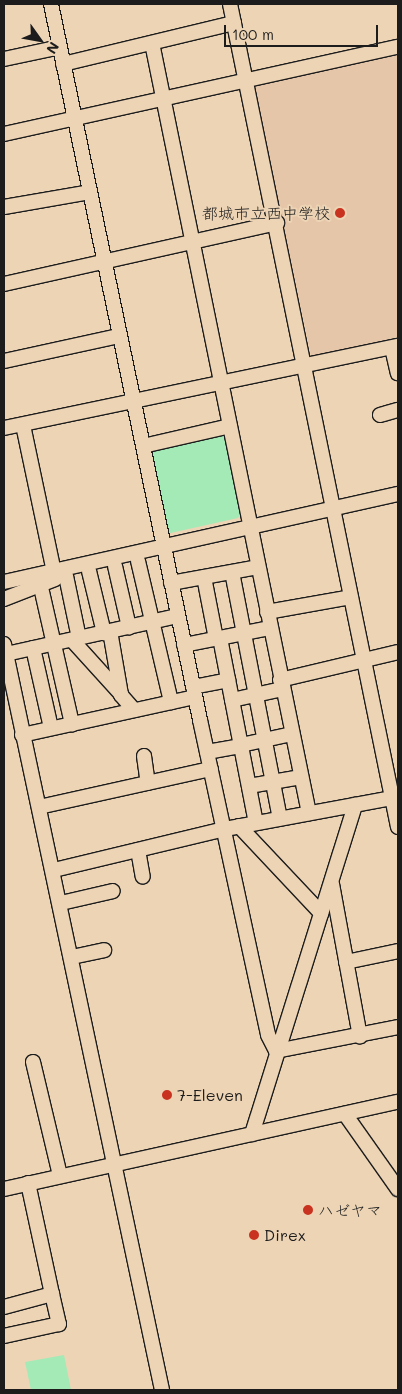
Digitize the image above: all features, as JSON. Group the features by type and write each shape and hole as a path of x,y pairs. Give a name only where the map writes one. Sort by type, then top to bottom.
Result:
{"street":[{"path":"51,4 143,446 161,553 171,583 211,769 232,828 268,1035 276,1051"},
{"path":"230,4 277,223 303,365 363,660 395,798 398,827"},
{"path":"63,64 234,23"},
{"path":"152,43 281,685 309,812"},
{"path":"4,59 60,47"},
{"path":"4,134 75,120 247,79 398,47"},
{"path":"4,207 90,192"},
{"path":"4,284 103,260 277,223"},
{"path":"4,361 119,336"},
{"path":"4,428 395,347 398,373"},
{"path":"380,415 398,410"},
{"path":"23,425 76,639 134,710"},
{"path":"143,446 230,426"},
{"path":"4,599 37,589 40,583 60,574 161,553 250,529 334,511 398,494"},
{"path":"4,582 89,571 138,561 161,553"},
{"path":"138,561 171,702"},
{"path":"115,566 129,627"},
{"path":"171,583 258,567"},
{"path":"89,571 107,632 121,695"},
{"path":"232,572 280,818"},
{"path":"204,577 228,680 256,823"},
{"path":"40,583 72,724"},
{"path":"267,612 351,597"},
{"path":"162,1390 112,1163 54,870 22,735 5,650 55,644 178,616"},
{"path":"184,645 270,628"},
{"path":"33,648 51,728"},
{"path":"232,700 257,695 281,685 363,660 398,652"},
{"path":"22,735 171,702 228,680"},
{"path":"207,752 292,734"},
{"path":"144,756 148,783"},
{"path":"39,807 211,769"},
{"path":"249,786 301,777"},
{"path":"54,870 232,828 309,812 395,798"},
{"path":"252,1134 276,1051 355,805"},
{"path":"232,828 321,913"},
{"path":"138,850 143,877"},
{"path":"332,880 360,1036"},
{"path":"60,903 113,891"},
{"path":"72,957 104,950"},
{"path":"346,962 398,951"},
{"path":"276,1051 398,1027"},
{"path":"33,1062 60,1175"},
{"path":"4,1188 398,1102"},
{"path":"345,1114 398,1189"},
{"path":"4,1336 59,1324 28,1183"},
{"path":"4,1306 52,1294"}],"shaded area":[{"name":"都城市立西中学校","path":"398,53 398,337 311,356 255,89 258,84"}],"green space":[{"path":"224,430 242,512 238,518 166,534 147,447"},
{"path":"64,1355 71,1390 31,1390 25,1362"}],"place":[{"name":"都城市立西中学校","path":"340,213"},
{"name":"7-Eleven","path":"167,1095"},
{"name":"ハゼヤマ","path":"308,1210"},
{"name":"Direx","path":"254,1235"}]}
